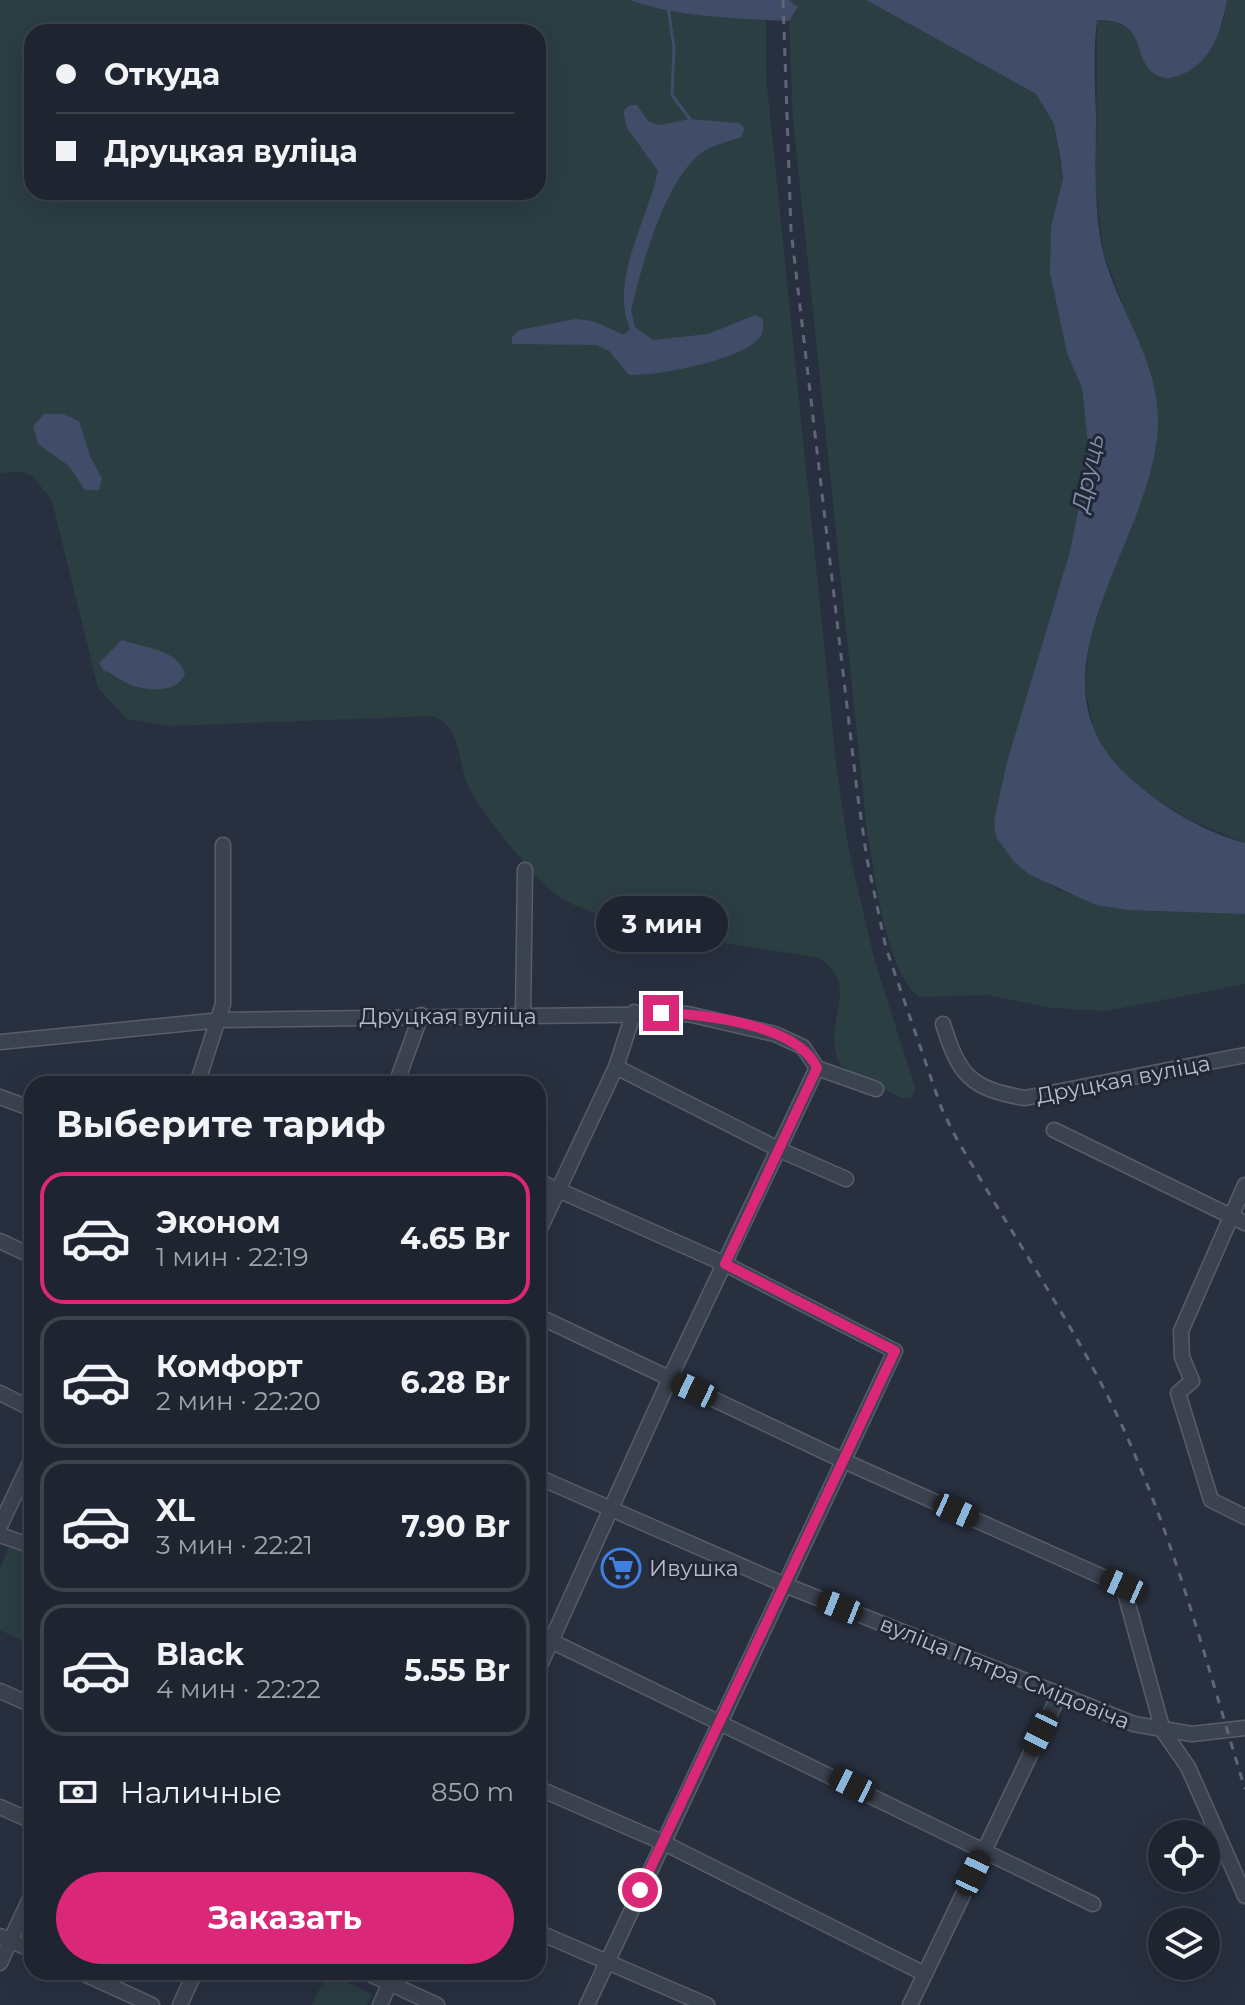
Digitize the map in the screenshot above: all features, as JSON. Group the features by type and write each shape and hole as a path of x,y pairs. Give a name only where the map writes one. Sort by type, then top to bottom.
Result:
{"street":[{"path":"200,1076 221,1020 223,845"},
{"path":"523,1016 525,870"},
{"path":"546,1215 616,1067 634,1012"},
{"name":"Друцкая вуліца","path":"0,1042 221,1020 634,1012 688,1014 775,1034 803,1047 817,1068 876,1089"},
{"path":"399,1076 421,1015"},
{"name":"Друцкая вуліца","path":"943,1024 954,1061 971,1079 990,1090 1025,1098 1245,1055"},
{"path":"616,1067 780,1150 846,1179"},
{"path":"546,1652 670,1378 817,1068"},
{"path":"0,1097 24,1106"},
{"path":"1054,1130 1245,1223"},
{"path":"546,1184 725,1264 895,1351 587,2005"},
{"path":"1245,1185 1181,1331 1182,1357 1192,1381 1178,1393 1211,1500 1245,1517"},
{"path":"0,1241 24,1252"},
{"path":"546,1320 844,1461 1123,1586 1163,1731 1188,1767 1245,1896"},
{"path":"0,1393 24,1405"},
{"path":"0,1526 24,1475"},
{"name":"вуліца Пятра Смідовіча","path":"546,1481 785,1585 1059,1695 1163,1731 1192,1734 1245,1728"},
{"path":"0,1535 24,1543"},
{"path":"551,1641 985,1848 1093,1904"},
{"path":"0,1691 24,1702"},
{"path":"910,2005 1059,1695"},
{"path":"546,1791 662,1842 925,1974"},
{"path":"0,1807 24,1818"},
{"path":"0,1963 5,1938 24,1907"},
{"path":"546,1935 707,2005"},
{"path":"5,1938 24,1946"},
{"path":"97,1980 152,2005"},
{"path":"180,2005 191,1980"},
{"path":"380,2005 392,1980"},
{"path":"396,1980 437,2005"}],"green space":[{"path":"0,0 630,0 669,10 766,20 766,76 837,772 849,851 874,958 915,1088 912,1097 901,1098 841,1066 835,1051 834,1036 840,993 838,980 832,969 818,958 641,926 605,917 553,892 519,857 482,808 467,783 453,735 442,721 433,716 170,726 127,719 98,688 52,501 33,476 17,471 0,474"},
{"path":"789,0 866,0 1036,94 1054,124 1063,179 1050,273 1067,352 1082,388 1089,454 1070,551 1021,717 1014,862 1058,890 1165,909 1245,914 1245,984 1106,1011 1052,1008 988,995 920,997 898,968 883,920 867,831 793,119 789,21 798,7"},
{"path":"1227,0 1245,0 1245,843 1190,820 1145,792 1111,761 1093,729 1085,687 1089,641 1102,598 1147,485 1122,302 1104,255 1096,193 1097,20 1119,24 1132,32 1148,67 1222,26"},
{"path":"10,1545 24,1552 24,1641 0,1630 0,1569"},
{"path":"324,1980 342,1980 372,1994 367,2005 312,2005"}],"water":[{"path":"630,0 789,0 798,7 789,21 688,14"},
{"name":"Друць","path":"866,0 1227,0 1219,32 1209,51 1195,67 1170,78 1151,71 1133,34 1126,27 1097,20 1096,187 1100,239 1110,275 1148,366 1157,404 1155,451 1142,499 1089,644 1085,691 1097,736 1130,778 1184,817 1245,843 1245,914 1128,910 1096,905 1030,875 1014,862 996,837 994,821 1007,762 1070,551 1089,454 1082,388 1067,353 1050,273 1051,227 1063,179 1061,162 1054,124 1036,94"},
{"path":"630,105 637,105 648,121 658,125 690,119 739,123 745,128 741,137 701,153 676,183 656,226 631,311 635,327 653,340 708,334 755,315 763,319 760,337 737,353 699,365 629,375 609,351 597,345 512,344 512,337 519,330 576,319 593,321 624,335 630,329 625,310 627,270 658,171 627,128 623,111"},
{"path":"44,414 63,414 79,421 90,456 102,479 99,490 85,490 69,466 38,444 33,426"},
{"path":"122,640 149,647 175,659 185,674 181,681 166,688 147,689 128,684 104,671 99,663"}],"waterway":[{"path":"667,0 674,48 672,95 690,119"}],"railway":[{"path":"783,0 791,230 857,791 867,859 886,948 941,1107 953,1132 1074,1335 1137,1460 1182,1582 1245,1789"}],"place":[{"name":"Ивушка","path":"621,1568"}],"route":[{"path":"640,1890 895,1351 725,1264 817,1068 812,1058 803,1047 775,1034 711,1018 661,1013"}]}
